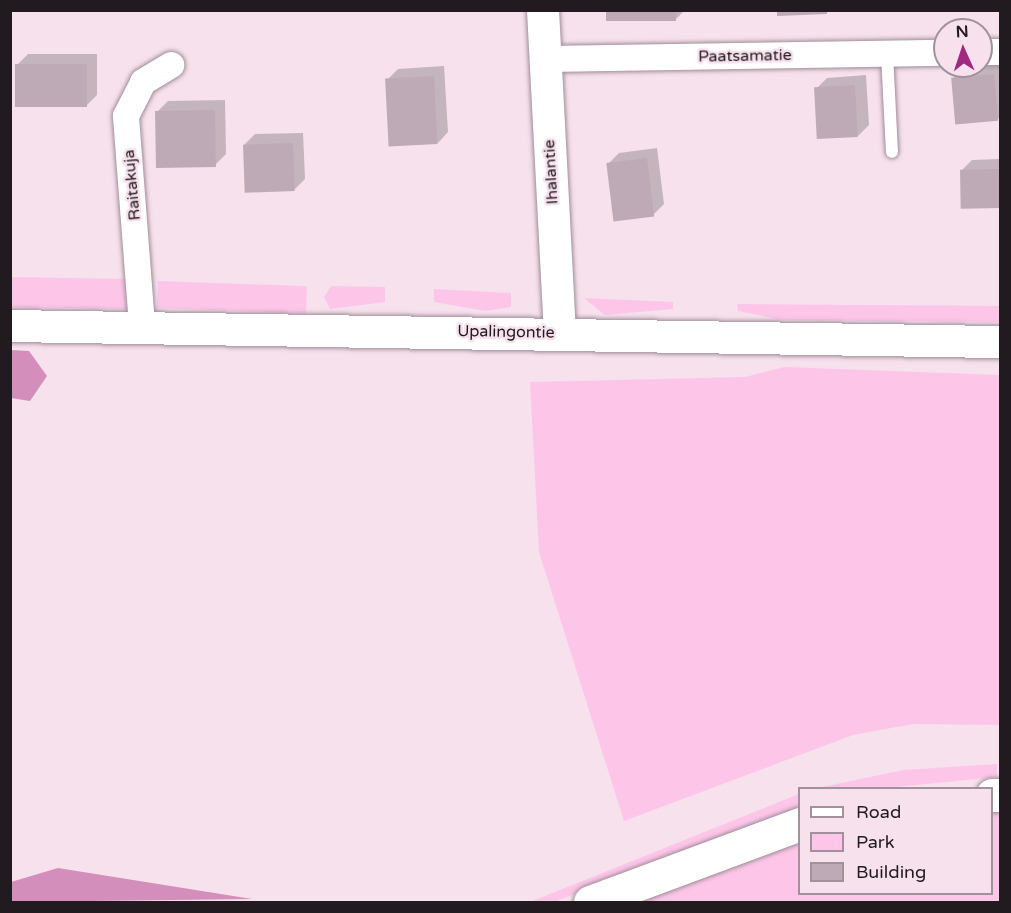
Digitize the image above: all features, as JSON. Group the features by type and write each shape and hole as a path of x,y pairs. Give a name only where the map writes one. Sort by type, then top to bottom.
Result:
{"main road":[{"path":"590,903 798,825"}],"street":[{"name":"Ihalantie","path":"543,10 560,333"},
{"name":"Paatsamatie","path":"546,59 933,53"},
{"name":"Raitakuja","path":"142,325 126,116 143,82 171,65"},
{"name":"Upalingontie","path":"10,326 142,325 1000,342"}],"lane":[{"path":"887,54 892,152"}],"green space":[{"path":"10,277 131,279 130,309 10,307"},
{"path":"158,281 307,286 306,313 157,308"},
{"path":"331,286 385,287 385,302 330,309 324,297"},
{"path":"434,289 511,293 511,307 485,311 434,302"},
{"path":"584,298 673,302 673,309 605,315"},
{"path":"737,304 1000,306 1000,322 782,320 738,311"},
{"path":"784,367 1000,375 1000,725 913,724 853,735 624,821 539,552 530,382 745,377"},
{"path":"997,764 997,777 897,787 822,787 904,770"},
{"path":"798,794 798,808 554,902 530,902"},
{"path":"1000,810 1000,902 635,902 798,837 798,895 993,895 993,811"}],"shaded area":[{"path":"11,350 29,351 47,376 30,401 11,398"},
{"path":"58,868 252,899 11,902 11,882"}],"building":[{"path":"606,10 676,10 676,21 606,21"},
{"path":"777,10 827,10 827,14 777,16"},
{"path":"15,64 87,64 87,107 15,107"},
{"path":"994,74 998,121 955,125 951,78 993,78"},
{"path":"434,76 438,144 389,146 385,79"},
{"path":"855,85 858,137 817,139 814,87"},
{"path":"215,110 216,167 156,168 155,111"},
{"path":"293,143 295,191 245,193 243,145"},
{"path":"647,158 654,217 613,222 606,163"},
{"path":"999,169 1000,208 961,209 960,170"}]}
